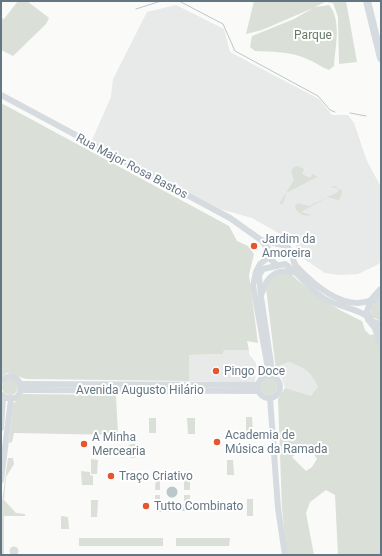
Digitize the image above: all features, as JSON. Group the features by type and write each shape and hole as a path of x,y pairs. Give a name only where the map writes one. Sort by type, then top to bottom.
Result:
{"highway":[{"path":"367,1 381,58"},
{"path":"375,298 381,290"},
{"path":"369,318 376,328 381,343"}],"main road":[{"name":"Rua Major Rosa Bastos","path":"1,96 230,218 261,240"},
{"path":"261,240 275,244 284,244 287,246 295,265 331,295 357,303 375,298"},
{"path":"261,240 276,265"},
{"path":"266,376 273,377 279,382 280,389 276,395 270,398 263,396 258,388 261,380 266,376 268,371 253,286 256,272 260,264 275,244"},
{"path":"273,377 261,297 260,275 263,268 285,264 288,262 291,254"},
{"path":"285,264 323,297 338,305 362,312 374,323 381,324"},
{"path":"261,297 267,280 273,274 283,271 297,273"},
{"path":"369,318 367,308 375,298"},
{"name":"Avenida Augusto Hilário","path":"1,381 11,376 17,379 21,387 258,388"},
{"path":"1,428 2,396 11,399 18,396 21,387"},
{"path":"270,398 278,508 285,555"},
{"path":"1,481 11,399"}],"shaded area":[{"path":"176,5 224,29 230,52 319,99 332,115 348,115 354,123 367,161 381,187 381,262 358,274 340,275 325,273 301,257 294,242 275,231 252,218 220,209 92,140 111,97 113,79 147,12"},
{"path":"224,350 249,350 249,354 256,363 255,383 189,381 189,355 223,354"},
{"path":"289,362 311,373 318,387 311,397 285,388 282,379 276,370 278,366"},
{"path":"170,487 174,487 176,488 176,496 170,497 167,494 167,490"}],"green space":[{"path":"18,1 27,1 49,18 46,24 13,56 1,50 1,18 4,19"},
{"name":"Parque","path":"254,1 346,1 357,62 339,64 338,17 333,3 325,2 315,7 329,5 333,11 337,26 334,66 329,70 301,56 281,52 255,51 250,47 252,36 294,19 313,8 262,30 246,34"},
{"path":"1,103 229,226 237,241 248,246 254,254 249,275 258,343 247,341 249,350 224,350 223,354 189,355 189,381 26,379 7,373 1,377"},
{"path":"298,166 304,169 302,174 310,178 313,174 317,177 286,193 283,204 279,204 294,180 291,171 294,167"},
{"path":"335,186 342,191 340,199 338,200 328,197 301,212 311,215 307,216 296,210 295,206 298,203 309,206 338,192 339,189 331,187"},
{"path":"289,272 315,294 341,311 362,321 365,330 370,335 376,334 381,351 381,555 338,555 335,495 326,490 310,502 306,513 314,555 287,555 282,509 278,399 285,388 311,396 318,387 310,373 300,366 289,362 278,366 276,370 266,288 270,281 275,277","holes":["308,445 317,459 312,467 306,471 292,457"]},
{"path":"381,300 381,321 372,317 370,308 374,302"},
{"path":"10,379 16,381 18,387 16,393 10,395 4,393 2,387 4,381"},
{"path":"266,379 272,379 277,384 275,393 272,395 266,395 261,390 261,384"},
{"path":"23,394 116,395 118,435 14,433 12,442 9,443 13,404"},
{"path":"246,417 252,417 253,433 246,433"},
{"path":"149,418 156,418 156,433 149,433"},
{"path":"187,418 195,418 195,434 188,434"},
{"path":"133,444 138,446 140,451 138,456 133,458 128,456 126,451 128,446"},
{"path":"8,458 13,458 14,464 6,477 4,500 16,513 25,514 25,516 4,516 4,555 2,555 1,509"},
{"path":"91,459 98,460 97,474 91,474"},
{"path":"227,460 233,460 234,475 227,475"},
{"path":"81,471 90,472 90,475 93,476 93,485 82,485"},
{"path":"156,474 169,474 169,479 160,479 160,490 155,490"},
{"path":"175,474 188,474 190,476 190,490 184,490 184,479 175,479"},
{"path":"155,495 160,495 160,505 169,505 169,512 156,512"},
{"path":"184,495 190,495 190,511 175,511 175,504 184,504"},
{"path":"247,499 253,499 253,516 247,516"},
{"path":"91,500 98,500 97,517 91,517"},
{"path":"61,516 68,517 69,529 61,529"},
{"path":"79,538 163,538 163,546 79,546"},
{"path":"176,538 230,538 229,546 176,546"},
{"path":"14,546 19,551 14,556 9,551"}],"waterway":[{"path":"136,9 161,1"},
{"path":"179,1 223,24 235,51 318,96 330,110 335,112"},
{"path":"350,113 366,116"}],"place":[{"name":"Jardim da Amoreira","path":"254,246"},
{"name":"Pingo Doce","path":"216,371"},
{"name":"Academia de Música da Ramada","path":"217,442"},
{"name":"A Minha Mercearia","path":"84,444"},
{"name":"Traço Criativo","path":"111,476"},
{"name":"Tutto Combinato","path":"146,506"}]}
